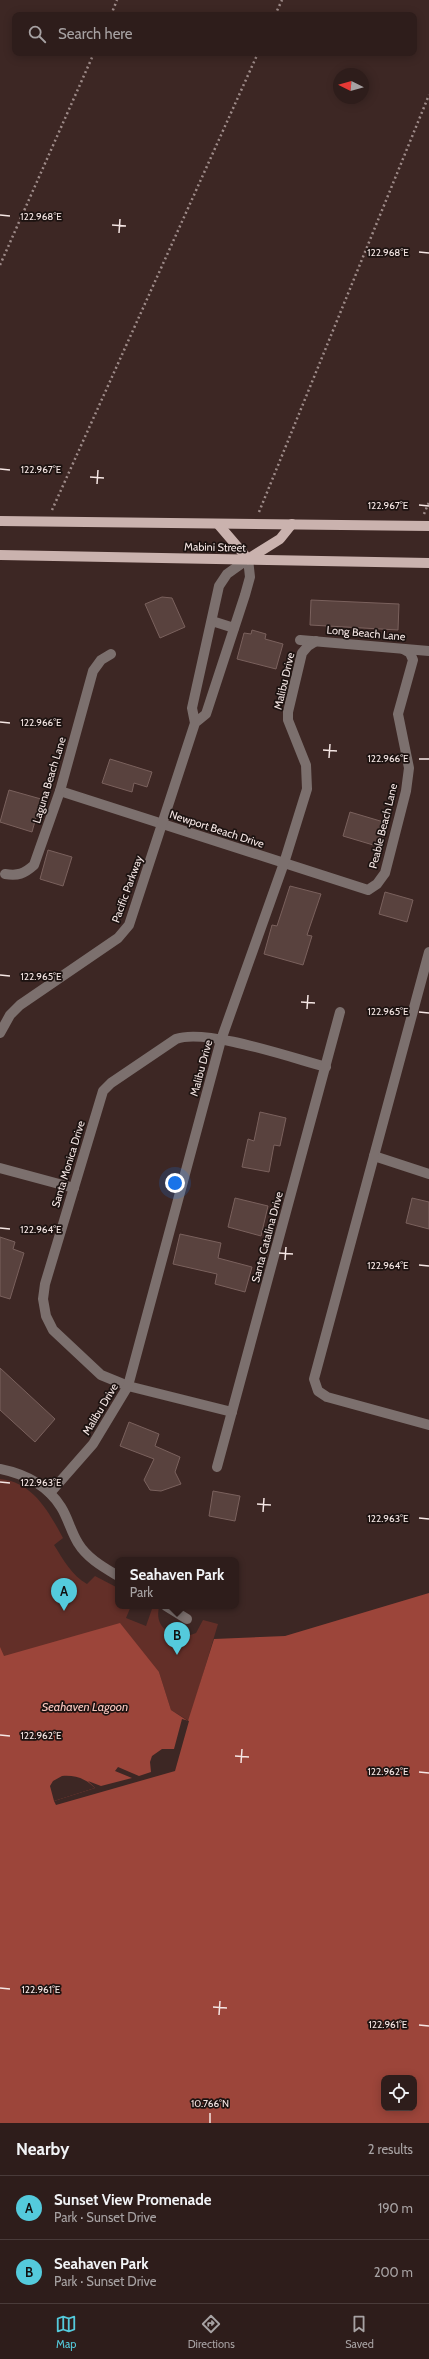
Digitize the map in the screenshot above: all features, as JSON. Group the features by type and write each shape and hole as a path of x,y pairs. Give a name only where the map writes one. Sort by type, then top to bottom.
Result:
{"main road":[{"path":"0,521 429,526"},
{"path":"218,524 248,560 280,539 292,524"},
{"name":"Mabini Street","path":"0,555 429,563"}],"street":[{"name":"Pacific Parkway","path":"0,1032 10,1014 20,1005 124,932 132,915 195,723 192,708 219,586 227,574 248,560 250,577 234,628 206,714 195,723"},
{"path":"212,621 234,628"},
{"name":"Long Beach Lane","path":"300,640 429,651"},
{"name":"Malibu Drive","path":"50,1493 93,1444 128,1386 221,1040 284,863 307,789 308,777 306,765 288,720 288,712 302,653 308,646 316,641"},
{"name":"Peable Beach Lane","path":"368,890 377,884 385,873 406,791 409,768 398,714 413,660 410,653 403,649"},
{"name":"Laguna Beach Lane","path":"5,874 17,876 25,873 34,866 60,791 93,671 101,660 111,654"},
{"name":"Newport Beach Drive","path":"60,791 368,890"},
{"path":"429,952 314,1379 318,1391 327,1397 429,1425"},
{"name":"Santa Catalina Drive","path":"217,1467 340,1012"},
{"name":"Santa Monica Drive","path":"232,1412 128,1386 101,1375 53,1330 46,1316 43,1299 45,1284 103,1091 111,1083 184,1036 221,1040 326,1067"},
{"path":"374,1156 429,1174"},
{"path":"0,1168 74,1188"},
{"path":"0,1469 14,1472 34,1480 50,1493 61,1507 78,1544 88,1556 115,1574"},
{"path":"171,1609 187,1619"}],"path":[{"path":"111,12 117,0"},
{"path":"276,12 282,0"},
{"path":"0,265 93,56"},
{"path":"47,521 257,56"},
{"path":"254,524 429,95"}],"shaded area":[{"path":"0,1479 12,1481 22,1486 39,1500 52,1518 63,1538 54,1545 68,1567 87,1584 95,1576 115,1586 115,1609 130,1609 126,1618 146,1626 152,1609 159,1609 159,1619 163,1627 171,1634 182,1638 196,1633 203,1620 218,1624 189,1721 171,1710 159,1672 0,1659"}],"water":[{"name":"Seahaven Lagoon","path":"429,1593 429,2123 0,2123 0,1647 4,1656 120,1623 159,1672 171,1710 188,1721 214,1639 285,1636","holes":["62,1776 80,1778 95,1788 54,1801 50,1786 53,1781"]}],"pier":[{"path":"182,1719 189,1721 175,1771 56,1805 54,1801 95,1788 88,1781 101,1786 132,1778 115,1771 118,1767 139,1776 151,1772 150,1762 152,1756 162,1749 174,1749"}],"building":[{"path":"162,597 172,598 185,627 160,638 145,604"},
{"path":"311,600 399,604 398,630 310,625"},
{"path":"252,630 266,634 265,639 283,644 276,669 237,659 244,633 251,634"},
{"path":"110,759 152,772 147,787 134,783 132,792 102,783"},
{"path":"9,790 41,799 32,832 0,822"},
{"path":"350,812 387,823 380,847 343,836"},
{"path":"48,850 72,857 63,886 40,879"},
{"path":"290,886 321,894 307,935 312,936 303,965 264,954 272,925 277,926"},
{"path":"385,892 413,900 407,922 379,914"},
{"path":"260,1112 286,1118 280,1146 274,1145 269,1172 242,1167 248,1139 254,1141"},
{"path":"235,1198 268,1206 261,1236 228,1227"},
{"path":"412,1198 429,1202 429,1229 406,1223"},
{"path":"180,1234 221,1243 218,1258 252,1267 245,1292 215,1284 217,1274 173,1264"},
{"path":"0,1237 15,1242 13,1249 24,1253 10,1299 0,1296"},
{"path":"0,1368 55,1419 35,1442 0,1410"},
{"path":"129,1422 159,1434 155,1446 180,1457 175,1472 181,1484 161,1491 150,1490 144,1480 154,1459 120,1446"},
{"path":"213,1491 240,1496 235,1521 209,1516"}],"place":[{"name":"Sunset View Promenade","path":"64,1611"},
{"name":"Seahaven Park","path":"177,1655"}]}
